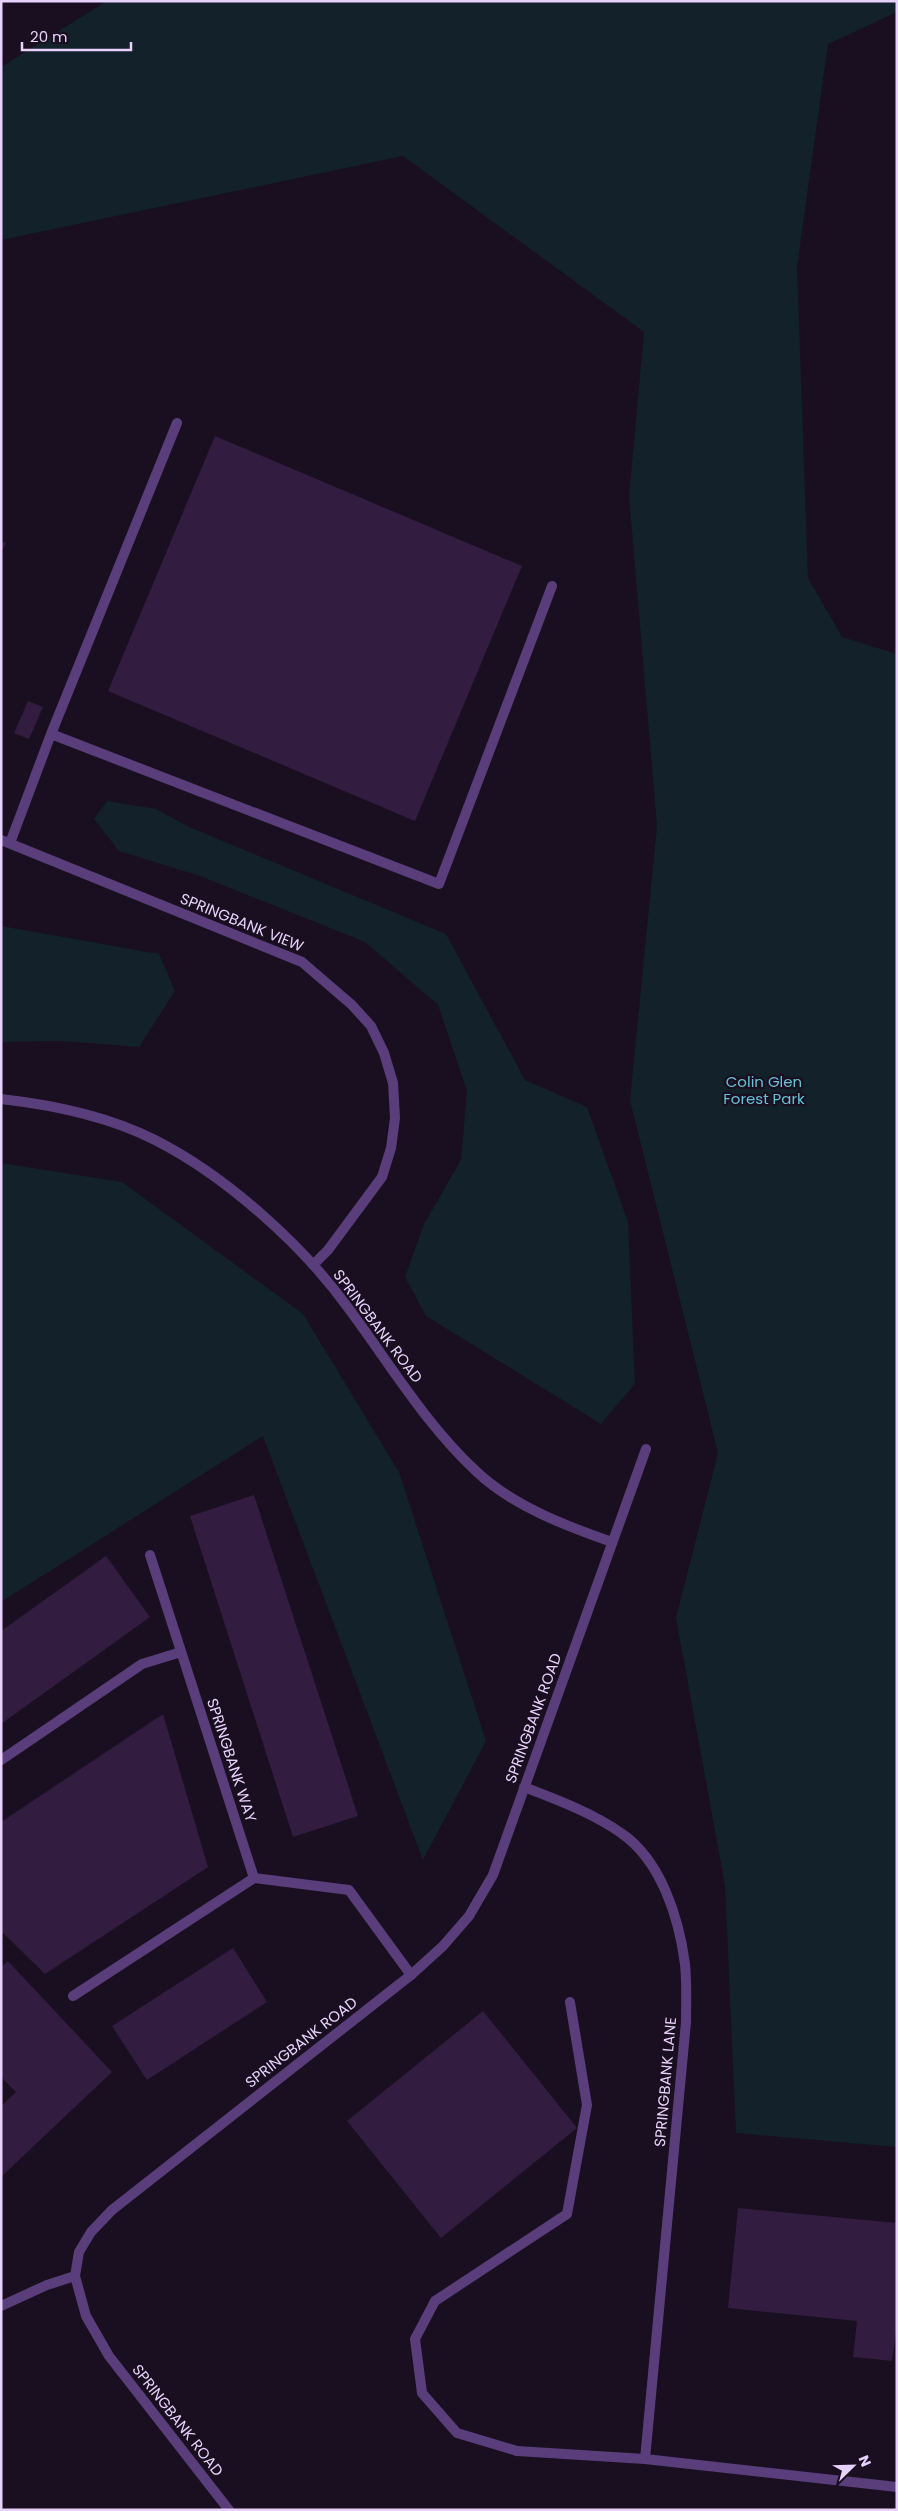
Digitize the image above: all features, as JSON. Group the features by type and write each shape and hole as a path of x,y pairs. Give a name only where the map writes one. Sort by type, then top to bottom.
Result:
{"street":[{"path":"6,841 177,424"},
{"path":"51,734 439,884 552,586"},
{"name":"SPRINGBANK VIEW","path":"6,841 302,962 352,1005 371,1026 384,1053 393,1083 395,1118 391,1148 382,1177 328,1250 313,1265"},
{"name":"SPRINGBANK ROAD","path":"1,1099 56,1106 101,1119 155,1140 214,1176 261,1215 313,1265 349,1308 408,1392 449,1443 478,1473 545,1516 612,1542"},
{"name":"SPRINGBANK ROAD","path":"228,2510 109,2356 86,2316 75,2276 79,2252 91,2232 112,2210 411,1974 443,1946 469,1916 493,1875 646,1448"},
{"name":"SPRINGBANK WAY","path":"150,1555 254,1878"},
{"path":"1,1760 142,1664 181,1652"},
{"name":"SPRINGBANK LANE","path":"524,1787 566,1804 622,1833 648,1860 666,1895 678,1927 685,1965 686,2022 645,2459"},
{"path":"73,1996 254,1878 349,1890 411,1974"},
{"path":"570,2002 587,2105 567,2214 435,2300 415,2338 422,2393 457,2433 517,2451 645,2459 897,2487"},
{"path":"1,2306 48,2285 75,2276"}],"green space":[{"name":"Colin Glen Forest Park","path":"107,1 897,1 897,12 828,44 797,267 808,578 842,637 897,654 897,2147 736,2133 725,1885 676,1618 718,1453 630,1100 657,826 629,496 644,332 403,156 1,240 1,67"},
{"path":"107,801 156,809 187,826 446,934 525,1080 587,1107 628,1222 635,1384 601,1424 426,1316 405,1277 424,1224 461,1160 467,1091 438,1005 365,942 200,876 119,851 94,819"},
{"path":"1,926 159,954 175,991 139,1047 61,1041 1,1042"},
{"path":"1,1163 122,1182 303,1314 399,1472 486,1741 423,1860 263,1436 1,1602"}],"building":[{"path":"215,436 522,566 415,821 108,691"},
{"path":"1,541 6,543 1,553"},
{"path":"28,701 43,707 29,739 14,733"},
{"path":"254,1495 358,1816 293,1837 190,1516"},
{"path":"106,1556 150,1617 1,1724 1,1631"},
{"path":"163,1714 208,1867 45,1974 1,1931 1,1822"},
{"path":"233,1948 267,2002 147,2080 112,2026"},
{"path":"8,1961 112,2072 1,2177 1,2106 16,2092 1,2077 1,1967"},
{"path":"483,2011 577,2128 441,2238 347,2121"},
{"path":"738,2208 897,2223 897,2325 892,2361 853,2357 857,2321 728,2308"}]}
